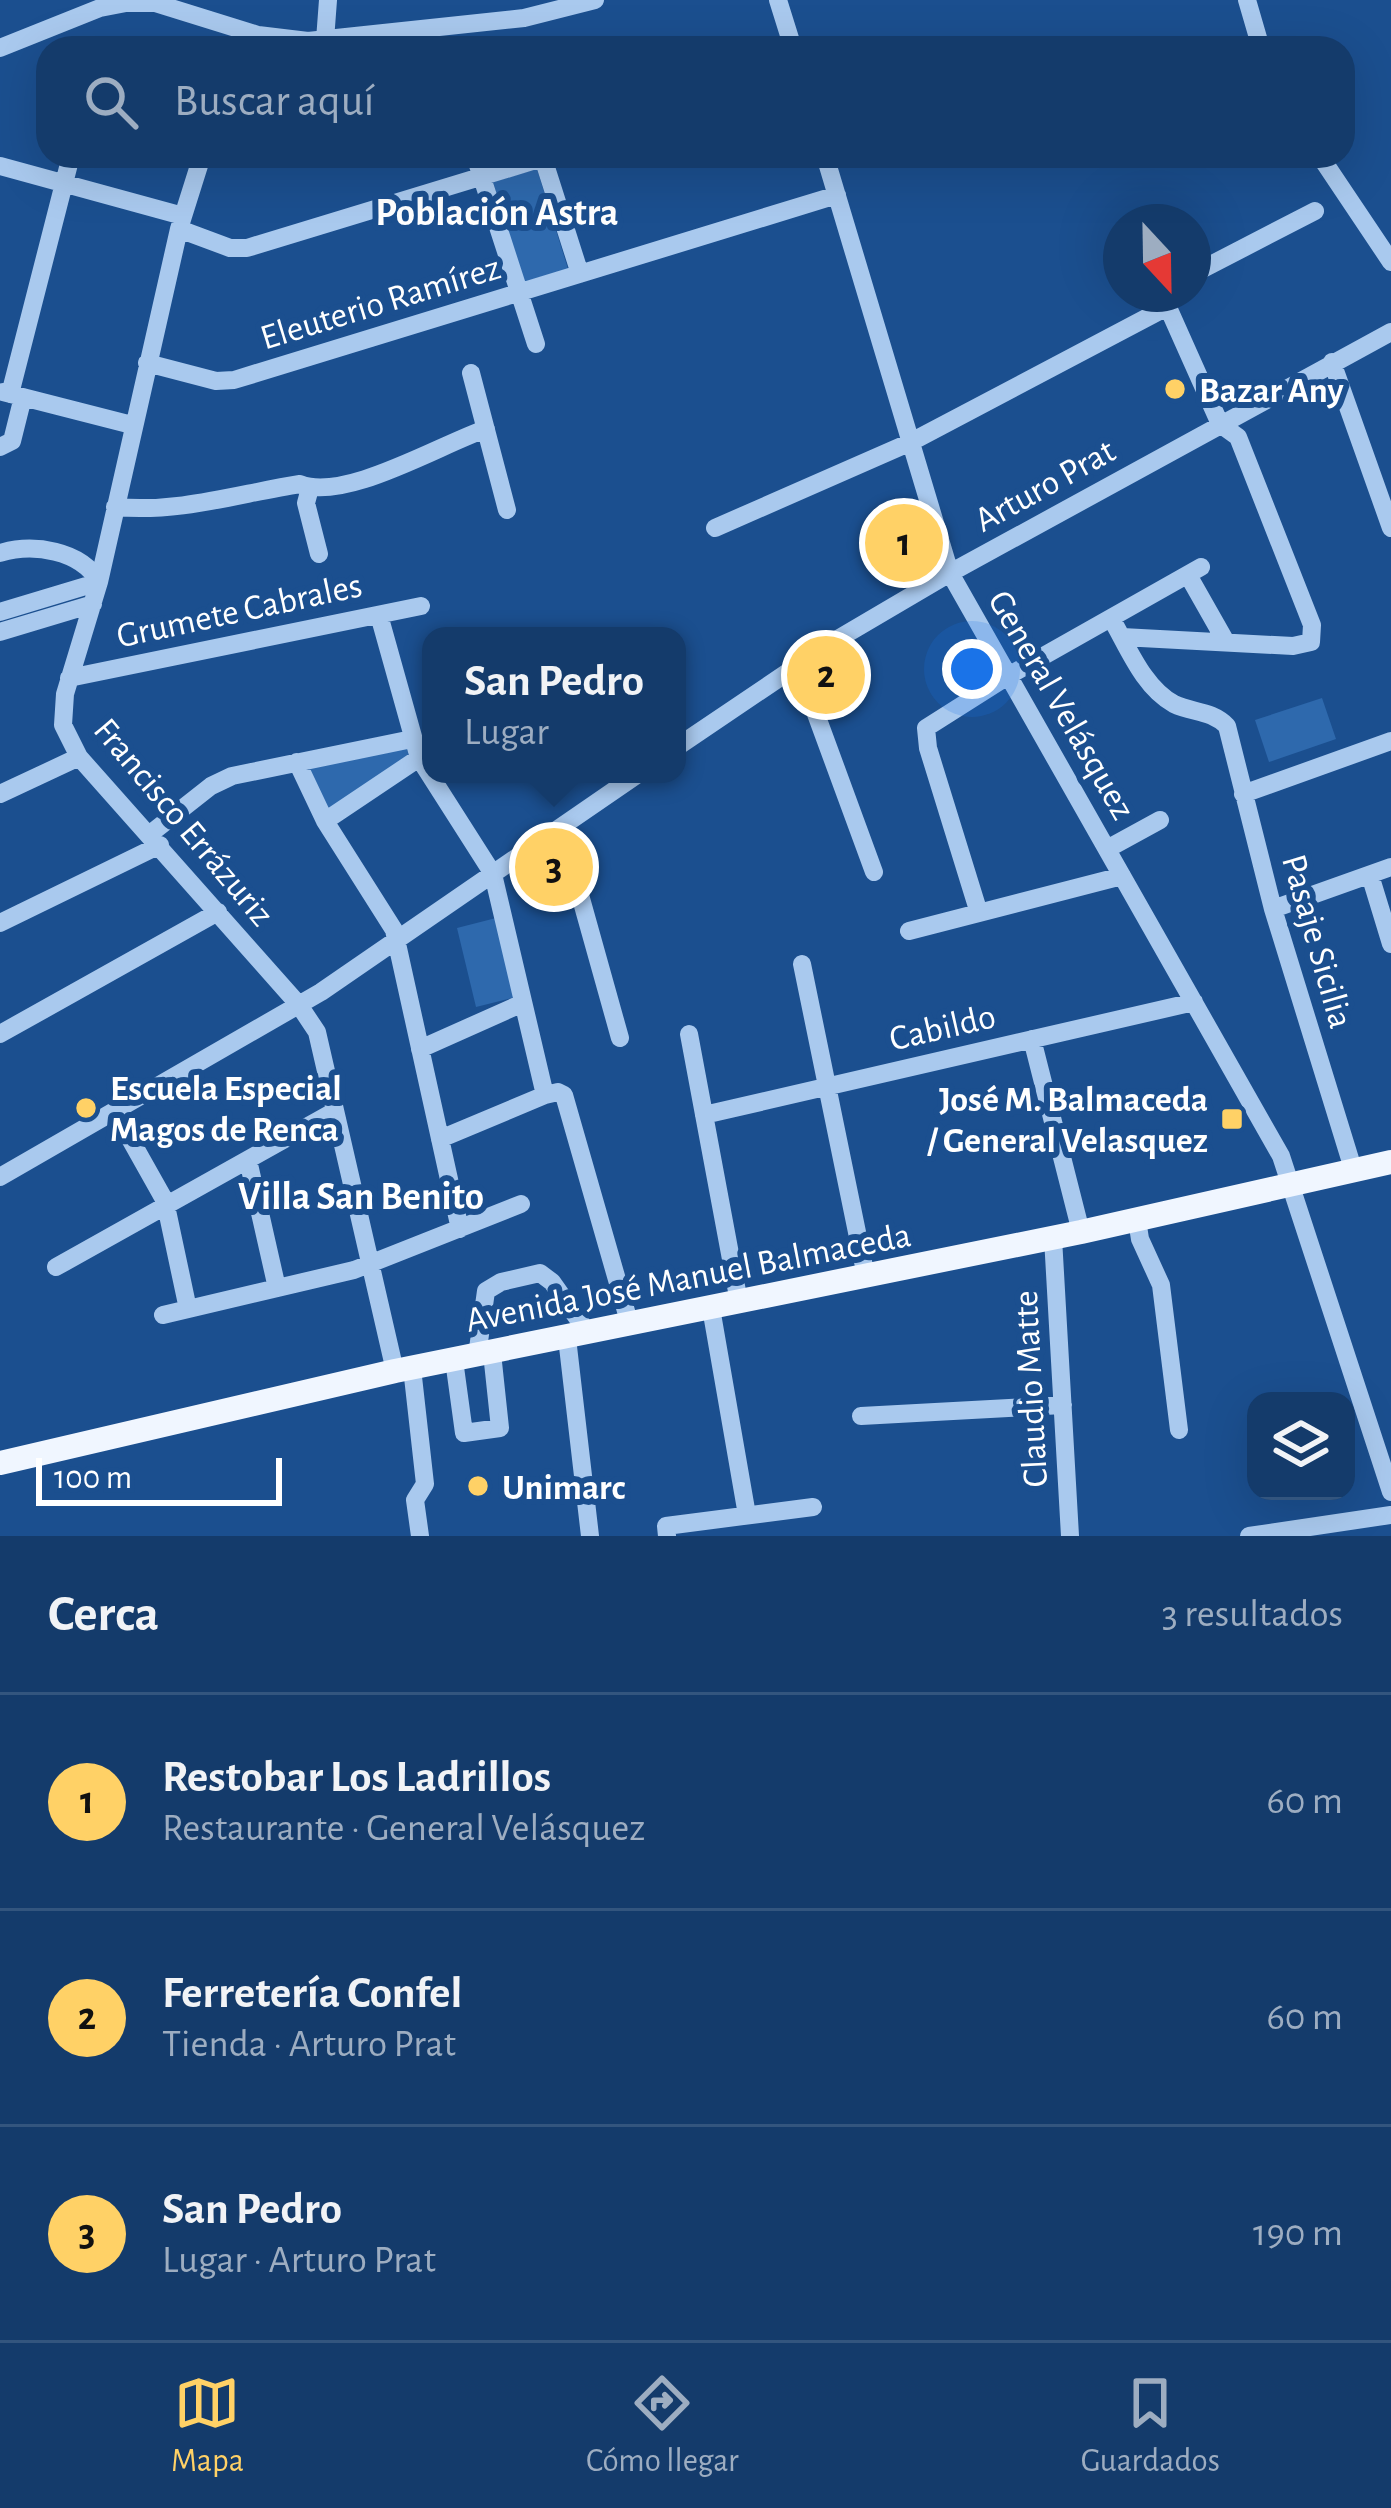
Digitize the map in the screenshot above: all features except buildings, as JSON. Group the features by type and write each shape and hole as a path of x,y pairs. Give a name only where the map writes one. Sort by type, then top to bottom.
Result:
{"main road":[{"name":"Avenida José Manuel Balmaceda","path":"0,1463 404,1370 1053,1238 1391,1162"}],"street":[{"path":"325,36 328,0"},
{"path":"427,36 452,35 546,7 595,0"},
{"path":"778,0 789,36"},
{"path":"1247,0 1258,36"},
{"path":"0,48 100,8 138,1 170,6 233,36"},
{"path":"0,166 181,223 230,248 247,248 511,168"},
{"path":"0,447 12,441 11,394 68,168"},
{"name":"Francisco Errázuriz","path":"198,168 132,425 99,582 69,678 63,725 79,757 299,1005 317,1032 370,1264 404,1370 425,1484 415,1500 420,1536"},
{"path":"479,168 536,344"},
{"path":"549,168 580,274"},
{"name":"General Velásquez","path":"829,168 950,574 1281,1156 1390,1486"},
{"path":"1328,168 1391,262"},
{"name":"Eleuterio Ramírez","path":"147,364 207,379 234,380 837,195"},
{"path":"1211,265 1315,211"},
{"path":"715,528 911,442 1144,312"},
{"path":"1112,618 1122,637 1293,646 1311,642 1312,625 1238,437 1220,424 1170,312"},
{"name":"Arturo Prat","path":"686,741 798,665 950,574 1332,362 1387,341"},
{"path":"1332,362 1382,476 1391,529"},
{"path":"471,374 507,510"},
{"path":"11,394 132,425"},
{"path":"115,507 170,508 300,484 310,488 338,485 410,464 486,429"},
{"path":"310,488 306,502 319,554"},
{"path":"0,553 51,551 78,559 99,582 0,612"},
{"path":"979,913 926,728 1195,571 1226,642"},
{"path":"0,632 93,604"},
{"name":"Grumete Cabrales","path":"69,678 421,606"},
{"path":"379,615 422,759"},
{"name":"Pasaje Sicilia","path":"1122,637 1146,680 1174,704 1216,716 1227,726 1273,908 1354,1172"},
{"path":"798,665 874,872"},
{"path":"1243,794 1391,741"},
{"path":"0,923 155,840 225,778 297,762 416,749"},
{"path":"325,821 416,749"},
{"path":"0,794 79,757"},
{"path":"297,762 325,821 397,940 460,1229"},
{"path":"437,783 493,874 545,1095"},
{"path":"0,1177 299,1005 625,783"},
{"path":"1107,849 1160,820"},
{"path":"561,827 620,1038"},
{"path":"1273,908 1391,867"},
{"path":"1370,875 1391,944"},
{"path":"909,931 1122,876"},
{"path":"0,1034 218,912"},
{"path":"802,964 866,1276"},
{"name":"Cabildo","path":"704,1115 1194,1002"},
{"path":"420,1049 524,1004"},
{"path":"689,1034 739,1302"},
{"path":"1032,1040 1081,1232"},
{"path":"440,1138 558,1092 566,1100 629,1325"},
{"path":"56,1267 335,1111"},
{"path":"115,1112 166,1206 188,1309"},
{"path":"248,1160 278,1288"},
{"path":"163,1315 370,1264 521,1204"},
{"path":"1137,1220 1139,1239 1161,1285 1180,1430"},
{"name":"Claudio Matte","path":"1053,1238 1070,1536"},
{"path":"474,1356 486,1291 501,1282 540,1273 552,1282 578,1336 590,1536"},
{"path":"711,1308 747,1515"},
{"path":"861,1415 1063,1405"},
{"path":"667,1536 666,1526 814,1507"},
{"path":"1249,1536 1391,1515"}],"shaded area":[{"path":"537,169 568,269 524,282 493,182"},
{"path":"1322,698 1336,739 1269,762 1255,720"},
{"path":"407,748 409,757 327,811 308,767"},
{"path":"496,918 516,997 476,1007 457,928"}],"place":[{"name":"Bazar Any","path":"1175,389"},
{"name":"Restobar Los Ladrillos","path":"904,543"},
{"name":"Ferretería Confel","path":"826,675"},
{"name":"San Pedro","path":"554,867"},
{"name":"Escuela Especial Magos de Renca","path":"86,1108"},
{"name":"José M. Balmaceda / General Velasquez","path":"1232,1119"},
{"name":"Unimarc","path":"478,1486"}],"district":[{"name":"Población Astra","path":"497,211"},
{"name":"Villa San Benito","path":"361,1195"}]}
